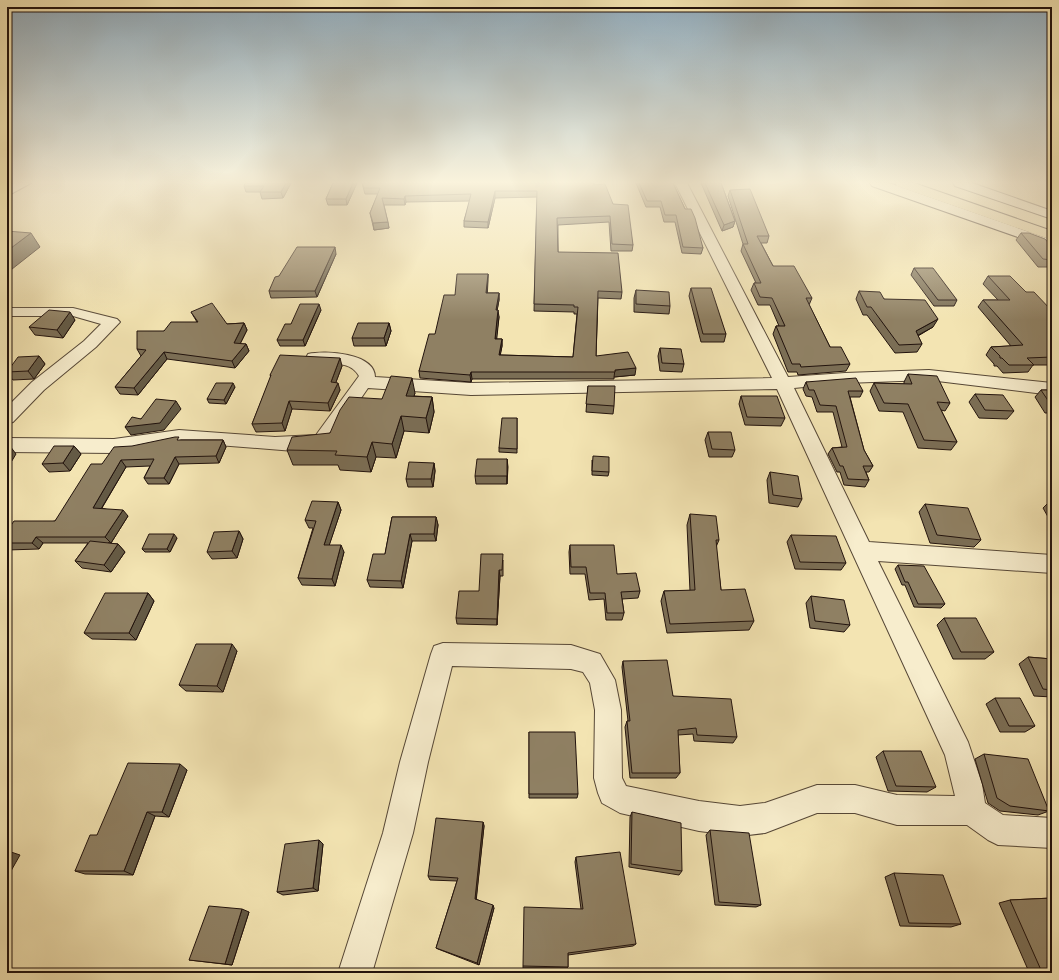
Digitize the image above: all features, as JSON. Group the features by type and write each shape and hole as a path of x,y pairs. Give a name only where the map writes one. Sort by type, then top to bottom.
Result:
{"highway":[{"path":"1031,229 1052,236"}],"street":[{"path":"705,229 783,383 958,752 968,784 972,811"},
{"path":"1006,229 1052,245"},
{"path":"7,312 73,312 112,322 90,344 38,386 7,418"},
{"path":"7,445 129,445 164,437 184,436 271,443 312,444 322,440 367,376 366,372 361,366 350,360 296,358"},
{"path":"363,382 471,389 783,383 845,378 929,375 1052,388"},
{"path":"863,551 1052,564"},
{"path":"355,973 398,833 414,762 443,654 571,657 591,662 602,680 608,710 608,778 612,793 620,799 699,816 740,821 765,818 817,799 855,799 897,810 972,811 998,830 1052,833"}],"building":[{"path":"536,229 557,229 558,252 618,253 622,292 598,291 596,356 628,352 636,368 615,370 615,372 471,372 470,375 419,371 429,334 435,334 444,295 455,295 457,274 488,274 486,293 499,293 496,310 498,310 495,339 502,339 499,355 573,357 578,307 574,307 574,305 534,304"},
{"path":"611,229 631,229 633,245 612,244"},
{"path":"679,229 698,229 703,248 683,247"},
{"path":"743,229 766,229 769,236 757,236 773,266 794,266 812,298 806,298 830,347 841,347 850,364 801,367 800,364 792,364 776,326 785,326 772,298 760,297 754,283 761,283 743,244 748,244"},
{"path":"7,231 31,233 7,251"},
{"path":"1021,233 1029,233 1045,239 1052,247 1052,260 1043,259"},
{"path":"297,247 335,247 315,291 269,291 275,277 279,276"},
{"path":"914,268 933,268 957,300 938,300"},
{"path":"988,276 1010,276 1026,292 1034,292 1052,311 1052,357 1027,358 1034,365 1009,365 1002,358 1000,358 1000,356 991,347 1023,345 983,300 1010,300"},
{"path":"691,288 711,288 726,334 703,334"},
{"path":"636,290 669,292 670,306 636,304"},
{"path":"859,291 880,292 884,299 925,300 938,319 916,331 922,344 899,345 871,307 867,307"},
{"path":"212,303 227,324 244,323 234,343 246,344 232,361 164,352 134,388 115,387 146,350 137,349 137,331 164,331 171,322 198,322 191,312"},
{"path":"300,304 319,304 303,340 277,340 285,324 291,324"},
{"path":"49,310 70,312 57,330 29,327"},
{"path":"358,323 389,323 384,338 352,338"},
{"path":"660,348 681,349 684,364 662,363"},
{"path":"280,355 340,358 331,382 338,383 328,403 289,401 282,423 252,424 270,375"},
{"path":"39,356 28,371 7,372 18,357"},
{"path":"908,374 937,376 950,403 937,402 957,442 924,440 908,404 884,403 874,383 912,384"},
{"path":"391,376 412,378 406,396 432,397 426,418 401,416 392,444 372,442 367,457 335,455 337,451 287,450 292,437 330,433 340,410 349,397 382,399"},
{"path":"856,378 863,391 848,391 864,450 873,466 863,466 869,480 848,479 843,466 840,466 832,448 847,447 836,406 820,405 814,390 809,390 806,382"},
{"path":"216,383 233,383 224,400 207,399"},
{"path":"588,386 615,386 614,406 586,404"},
{"path":"1041,390 1052,390 1052,405 1051,405"},
{"path":"975,394 1003,395 1014,411 985,410"},
{"path":"741,396 777,396 785,418 747,417"},
{"path":"156,399 176,401 160,423 125,427 132,417 141,419"},
{"path":"502,418 517,418 517,449 499,448"},
{"path":"708,432 731,432 735,450 712,449"},
{"path":"179,437 177,440 223,440 216,456 175,457 164,478 144,478 154,459 121,460 93,508 123,510 105,537 36,537 32,543 7,543 7,531 14,521 55,521 91,464 102,464 114,447 132,446"},
{"path":"54,446 74,446 63,463 42,464"},
{"path":"593,456 609,457 609,472 592,471"},
{"path":"477,459 507,459 507,476 475,476"},
{"path":"409,462 434,463 431,479 406,479"},
{"path":"770,472 798,476 802,499 773,495"},
{"path":"312,501 338,502 324,545 341,545 332,579 298,578 316,521 305,520"},
{"path":"925,504 968,508 981,540 937,535"},
{"path":"690,514 716,516 719,540 716,540 721,590 745,589 754,621 670,624 664,591 695,590"},
{"path":"392,517 436,517 434,534 410,534 401,581 367,580 373,554 385,554"},
{"path":"239,531 232,551 207,552 214,532"},
{"path":"149,534 174,534 167,549 142,549"},
{"path":"791,535 836,536 846,563 800,562"},
{"path":"90,541 118,544 104,565 75,561"},
{"path":"570,545 614,545 617,574 636,573 640,591 621,592 624,613 607,613 605,593 590,593 586,567 571,567"},
{"path":"481,554 503,554 502,570 499,570 497,619 456,618 459,591 479,591"},
{"path":"898,565 924,566 945,604 918,604 908,582 905,582"},
{"path":"105,593 148,593 129,633 84,633"},
{"path":"811,596 844,600 850,625 815,621"},
{"path":"944,618 976,618 994,652 961,652"},
{"path":"196,644 232,644 217,686 179,685"},
{"path":"1028,657 1052,659 1052,690 1043,689"},
{"path":"667,660 673,696 731,699 737,737 697,735 696,728 678,730 680,773 632,773 627,721 630,721 623,661"},
{"path":"995,698 1020,698 1035,726 1009,726"},
{"path":"529,732 575,732 578,794 529,794"},
{"path":"883,751 921,751 936,787 896,786"},
{"path":"984,754 1028,759 1049,811 1010,806 997,798"},
{"path":"128,763 180,764 162,812 147,812 124,871 75,871 90,835 97,835"},
{"path":"632,812 681,823 682,871 631,864"},
{"path":"436,818 483,822 475,899 493,905 477,963 436,948 458,878 428,876"},
{"path":"710,830 749,833 761,905 719,902"},
{"path":"319,840 313,888 277,892 285,844"},
{"path":"620,852 636,944 568,953 568,967 523,966 524,907 583,909 576,857"},
{"path":"894,873 943,875 961,924 909,923"},
{"path":"1052,898 1052,970 1041,970 1010,900"},
{"path":"209,906 242,909 225,964 189,960"}]}
